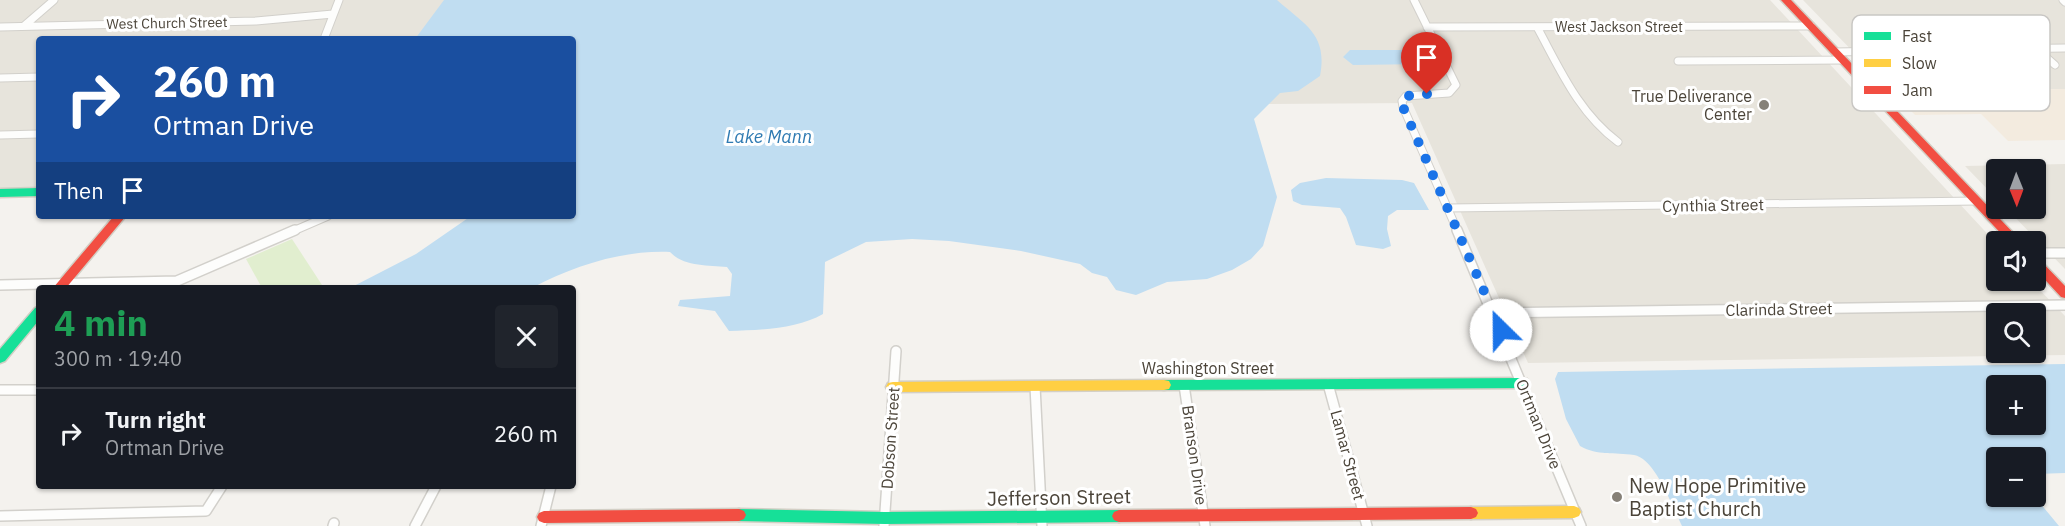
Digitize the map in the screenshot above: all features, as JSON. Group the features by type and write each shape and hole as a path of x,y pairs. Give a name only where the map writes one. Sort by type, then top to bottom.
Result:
{"street":[{"path":"24,26 54,0"},
{"path":"325,36 339,0"},
{"name":"Ortman Drive","path":"1414,0 1455,85 1454,90 1442,94 1413,94 1406,96 1402,101 1494,313 1581,526"},
{"path":"1786,0 1852,70"},
{"name":"West Church Street","path":"0,27 256,21 333,14"},
{"name":"West Jackson Street","path":"1427,27 1811,26"},
{"path":"1537,27 1586,113 1601,131 1618,142"},
{"path":"2050,49 2065,48"},
{"path":"1678,61 1852,55"},
{"path":"2050,61 2055,65"},
{"path":"0,78 36,77"},
{"path":"1891,111 2006,231"},
{"path":"0,135 36,134"},
{"path":"0,193 36,192"},
{"name":"Cynthia Street","path":"1448,208 1977,201"},
{"path":"62,285 117,219"},
{"path":"80,285 177,280 321,219"},
{"path":"2046,253 2065,253"},
{"path":"2046,273 2065,294"},
{"path":"172,285 177,280"},
{"path":"0,285 36,286"},
{"name":"Clarinda Street","path":"1494,313 2065,305"},
{"path":"0,358 36,315"},
{"name":"Dobson Street","path":"884,522 896,351"},
{"name":"Washington Street","path":"893,387 1522,383"},
{"name":"Lamar Street","path":"1328,384 1365,520"},
{"name":"Branson Drive","path":"1184,385 1204,521"},
{"path":"1035,386 1042,521"},
{"path":"0,390 36,390"},
{"path":"0,516 206,512 220,489"},
{"path":"415,526 434,489"},
{"path":"542,522 550,489"},
{"name":"Jefferson Street","path":"542,522 799,515 884,522 1365,520 1575,512"}],"shaded area":[{"path":"0,0 525,0 503,36 36,36 36,193 0,193"},
{"path":"1141,0 1770,0 1852,88 1852,111 1873,111 1986,232 1986,291 2041,291 2065,316 2065,355 2046,355 2046,303 1986,303 1986,356 1528,363 1412,103 1158,105"},
{"path":"1803,0 2065,0 2065,89 2050,89 2050,15 1852,15 1852,51"},
{"path":"2050,89 2065,89 2065,140 2008,141 1981,114 1915,115 1911,111 2050,111"},
{"path":"2046,164 2065,164 2065,269 2046,249 2046,231 2028,231 2017,219 2046,219"},
{"path":"1965,166 1986,166 1986,188"}],"green space":[{"path":"292,239 322,285 260,285 246,259"}],"water":[{"name":"Lake Mann","path":"444,0 1277,0 1312,32 1321,50 1322,62 1320,76 1298,91 1280,93 1254,119 1277,197 1263,246 1251,259 1232,270 1207,279 1167,282 1136,295 1116,290 1107,277 1092,273 1080,264 1021,251 949,241 912,239 866,242 825,262 823,314 790,326 729,331 715,311 678,306 680,300 730,296 732,274 727,267 689,263 670,252 634,254 598,261 538,285 356,285 416,254 467,219 576,219 576,36 417,36"},
{"path":"1350,50 1412,50 1426,64 1353,65 1343,57"},
{"path":"1326,178 1402,180 1414,183 1429,210 1397,210 1388,216 1387,229 1391,246 1383,249 1356,245 1346,217 1340,208 1302,205 1293,201 1291,190 1300,183"},
{"path":"2065,364 2065,473 2046,474 2046,447 1986,447 1986,507 2043,507 2059,526 1682,526 1656,474 1642,458 1634,455 1593,451 1580,446 1566,419 1555,379 1558,372"}],"traffic: fast":[{"path":"0,193 36,192"},
{"path":"0,358 36,315"},
{"path":"1164,385 1522,383"},
{"path":"739,515 885,518 1119,516"}],"traffic: slow":[{"path":"893,387 1164,385"},
{"path":"1471,513 1574,512"}],"traffic: jam":[{"path":"1786,0 1852,69"},
{"path":"1891,111 2006,231"},
{"path":"62,285 117,219"},
{"path":"2046,274 2065,294"},
{"path":"1119,516 1471,513"},
{"path":"544,517 739,515"}],"place":[{"name":"True Deliverance Center","path":"1764,105"},
{"name":"New Hope Primitive Baptist Church","path":"1617,497"}],"route":[{"path":"1427,94 1406,96 1402,101 1403,107 1501,330"}]}
